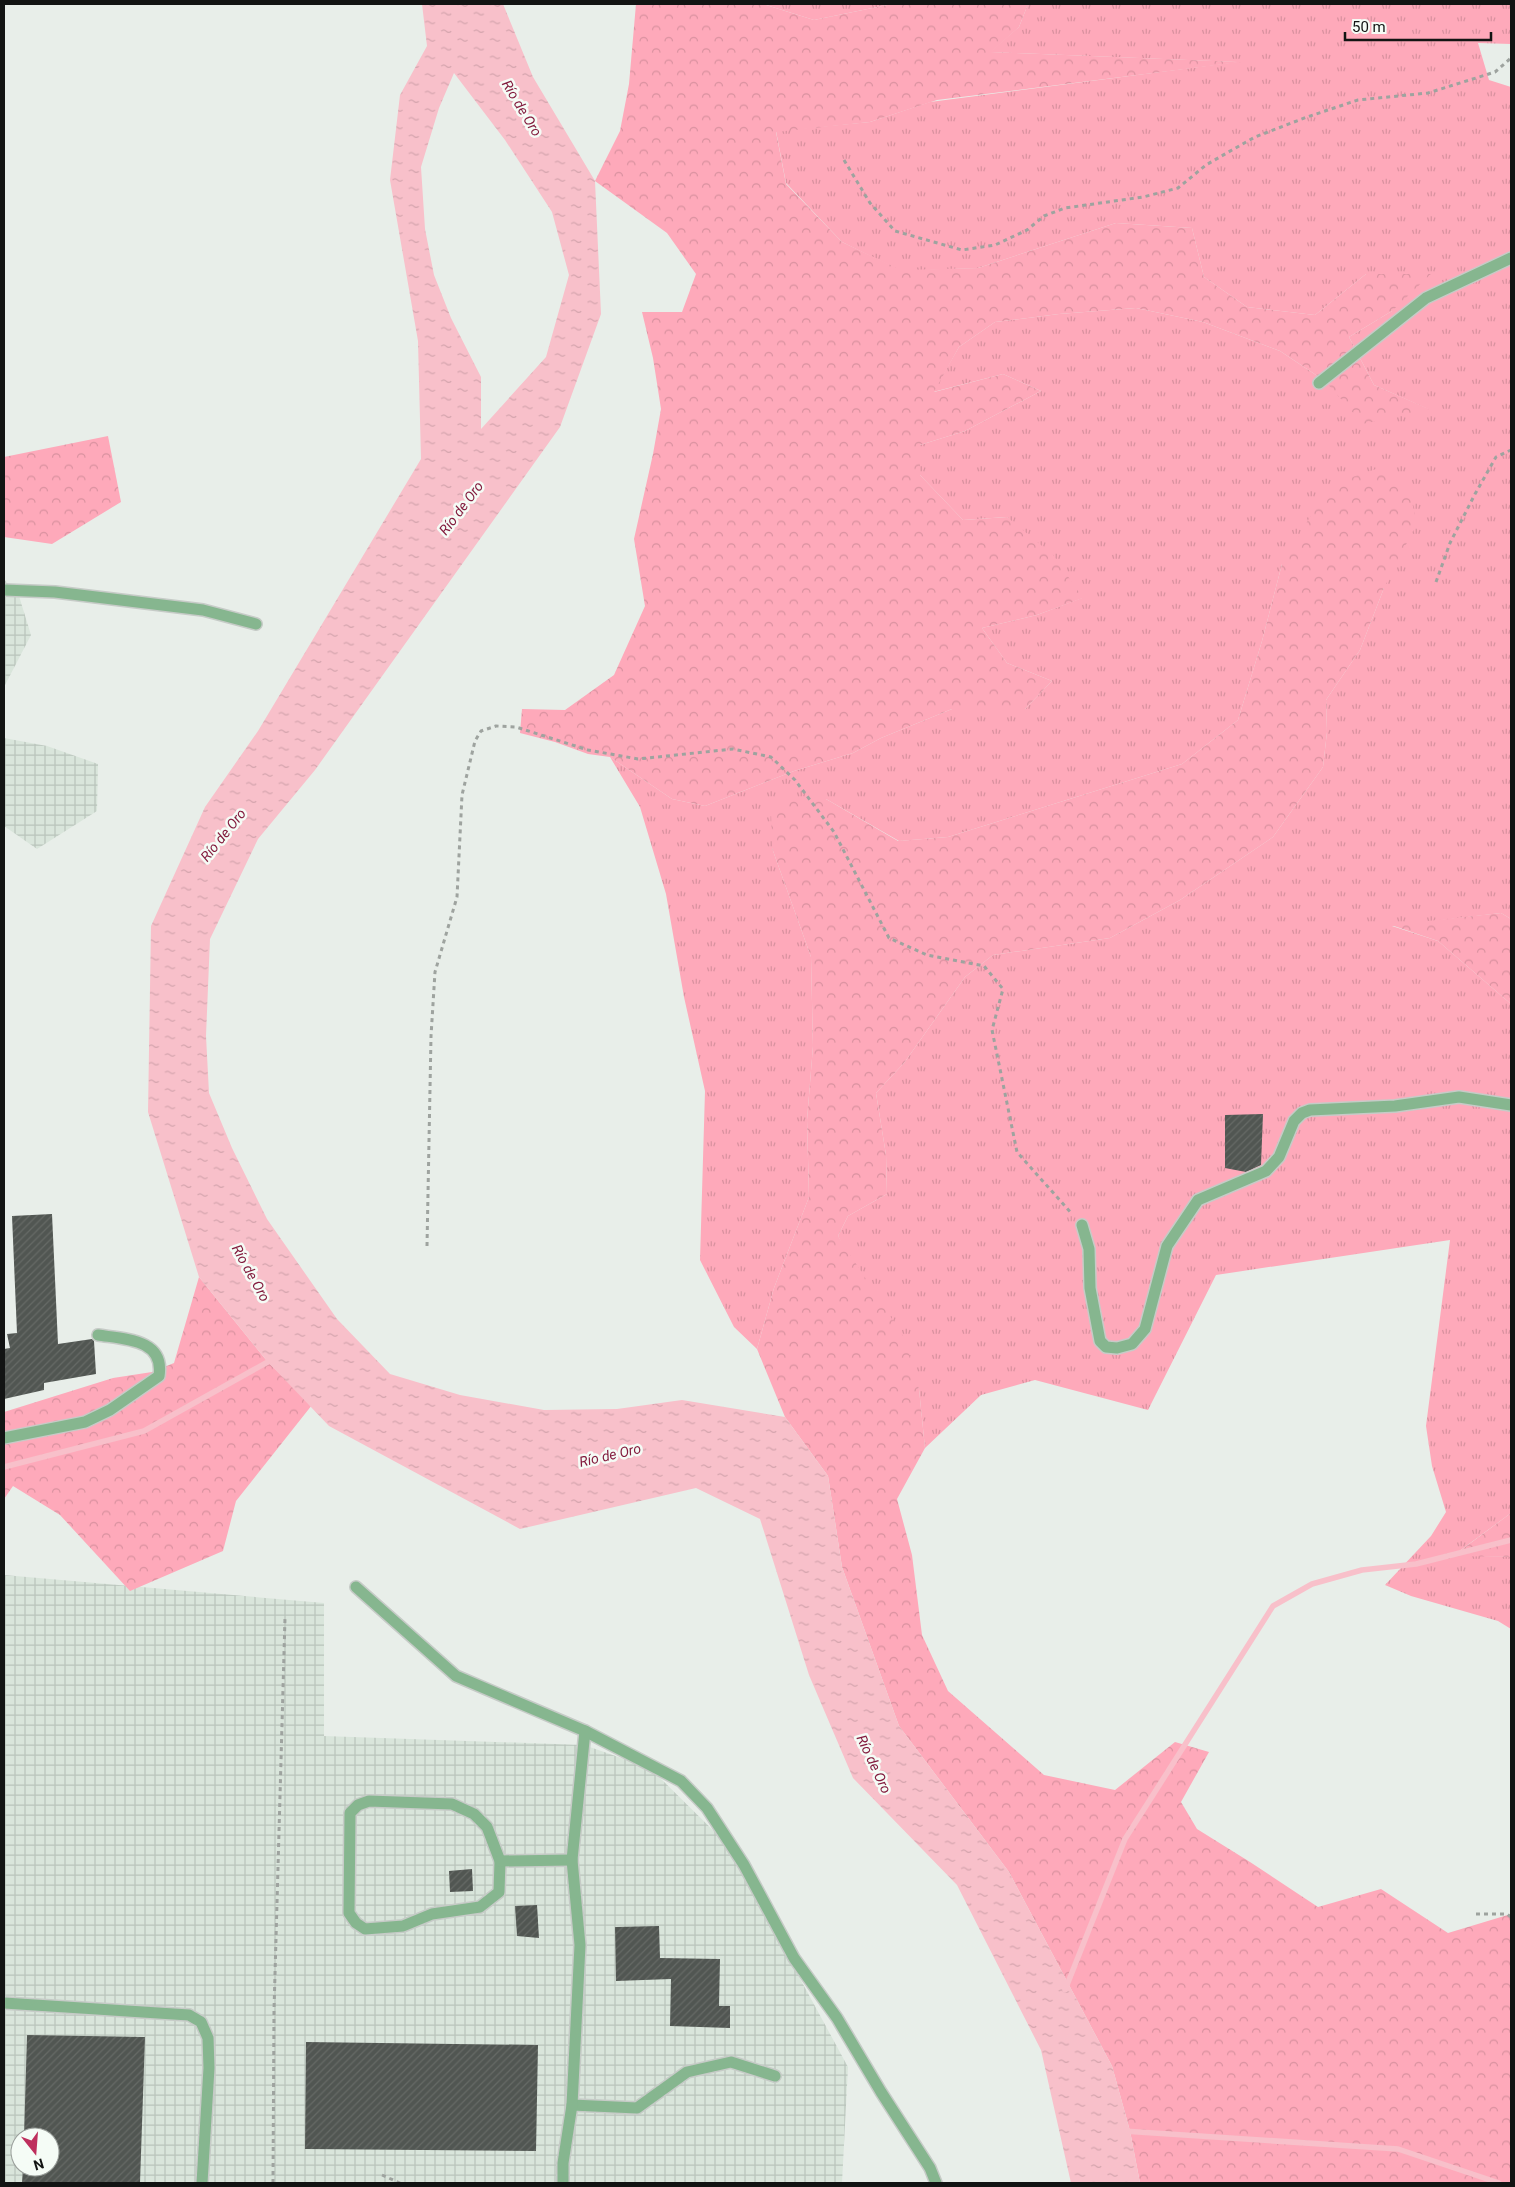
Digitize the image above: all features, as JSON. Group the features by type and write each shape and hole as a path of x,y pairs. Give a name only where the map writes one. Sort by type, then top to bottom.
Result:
{"lane":[{"path":"1319,383 1426,298 1511,258"},
{"path":"4,590 55,592 203,610 256,624"},
{"path":"1082,1225 1089,1250 1090,1288 1100,1341 1106,1347 1117,1348 1132,1344 1145,1329 1167,1246 1198,1200 1266,1171 1280,1157 1294,1121 1302,1113 1310,1110 1394,1106 1459,1097 1511,1105"},
{"path":"4,1438 85,1422 110,1410 159,1376 160,1366 153,1353 144,1343 98,1335"},
{"path":"356,1587 456,1676 586,1731 681,1781 707,1808 744,1865 794,1958 837,2018 881,2092 930,2168 936,2183"},
{"path":"564,2183 563,2162 572,2104 580,1946 572,1860 586,1731"},
{"path":"369,1801 452,1804 474,1814 487,1827 500,1861 499,1892 480,1907 432,1914 403,1926 365,1930 356,1923 349,1913 350,1813 358,1806 369,1801"},
{"path":"500,1861 572,1860"},
{"path":"4,2003 190,2015 201,2022 208,2038 209,2068 202,2183"},
{"path":"572,2104 637,2108 687,2072 731,2062 775,2076"}],"path":[{"path":"844,160 870,203 894,231 962,250 995,245 1027,230 1044,216 1065,208 1143,197 1178,188 1206,165 1255,137 1307,117 1358,100 1428,93 1495,72 1511,58"},
{"path":"1436,582 1450,543 1496,457 1511,450"},
{"path":"427,1246 435,972 457,897 462,795 475,741 481,730 496,726 516,727 588,750 638,759 733,749 771,757 795,780 834,832 889,938 926,955 984,966 1003,989 992,1030 1017,1152 1082,1225"},
{"path":"273,2183 274,2010 286,1618"},
{"path":"1476,1914 1507,1914 1511,1917"},
{"path":"382,2175 400,2183"}],"shaded area":[{"path":"4,579 19,596 31,635 4,687"},
{"path":"4,738 47,746 98,764 97,811 37,849 4,826"},
{"path":"4,1575 324,1603 324,1736 584,1745 650,1768 727,1844 848,2067 842,2183 4,2183"}],"green space":[{"path":"636,4 763,4 814,20 892,4 1028,4 1019,27 991,52 1241,62 937,100 870,122 776,132 786,184 842,242 901,270 978,268 1116,223 1192,228 1204,277 1247,307 1315,315 1366,274 1431,274 1392,311 1349,337 1374,385 1429,409 1363,424 1325,381 1280,351 1203,322 1136,308 1059,314 995,322 959,347 934,392 1003,374 1041,391 965,431 920,445 920,475 963,520 1007,517 1053,555 1083,598 1037,615 982,628 1007,663 1052,681 1025,709 952,709 881,738 853,753 794,771 705,806 672,799 610,757 588,754 555,742 520,733 522,709 565,710 614,675 645,606 634,539 661,409 653,358 642,312 682,312 696,274 667,233 595,181 620,131 629,84"},
{"path":"763,4 892,4 814,20"},
{"path":"1028,4 1511,4 1511,44 1478,43 1489,80 1511,87 1511,919 1501,913 1392,926 1438,941 1511,1004 1511,1513 1454,1555 1511,1557 1511,1629 1498,1621 1411,1596 1385,1585 1431,1536 1446,1512 1432,1466 1426,1426 1450,1240 1216,1275 1148,1410 1035,1380 981,1395 925,1448 919,1389 838,1236 848,1216 887,1194 886,1155 876,1093 904,1063 965,977 993,955 1110,938 1180,900 1273,837 1323,767 1327,732 1326,700 1360,650 1384,588 1282,564 1262,641 1238,720 1182,764 948,837 899,841 826,799 772,848 811,957 813,1046 807,1120 809,1197 774,1288 757,1349 734,1327 700,1260 705,1091 684,997 666,894 640,807 610,757 672,799 705,806 794,771 853,753 881,738 952,709 1025,709 1052,681 1007,663 982,628 1037,615 1082,598 1007,517 963,520 920,475 920,445 965,431 1041,391 1003,374 933,392 959,347 995,322 1059,314 1136,308 1203,322 1280,351 1325,381 1428,409 1374,385 1349,337 1392,311 1366,274 1315,315 1247,307 1204,277 1192,228 1116,223 978,268 901,271 842,242 786,183 776,131 870,122 930,102 1237,62 990,52 1019,27"},
{"path":"108,436 121,502 52,544 4,537 4,457"},
{"path":"1376,469 1408,486 1417,523 1384,588 1360,650 1326,700 1327,732 1323,767 1273,837 1180,900 1110,938 993,955 965,977 904,1063 876,1093 886,1155 887,1194 848,1216 838,1236 905,1339 919,1389 925,1448 897,1499 912,1555 922,1635 948,1691 1044,1775 1115,1790 1175,1742 1209,1752 1181,1802 1197,1829 1318,1907 1381,1889 1448,1933 1511,1914 1511,2183 1140,2183 1130,2131 1112,2066 1009,1872 899,1726 842,1567 828,1476 785,1417 757,1349 774,1288 809,1197 807,1120 813,1046 811,957 772,848 771,811 786,797 826,799 898,841 948,837 1182,764 1238,720 1262,641 1282,564 1329,485"},
{"path":"1501,913 1511,919 1511,1004 1438,941 1391,925"},
{"path":"199,1277 267,1361 312,1405 236,1501 223,1551 130,1591 60,1515 13,1486 4,1499 4,1412 113,1378 152,1372 174,1363"},
{"path":"1511,1513 1511,1557 1453,1556"}],"water":[{"name":"Río de Oro","path":"422,4 503,4 533,77 595,181 601,314 560,427 315,770 258,839 210,939 206,1036 209,1093 232,1148 267,1219 337,1319 390,1374 460,1395 544,1410 617,1409 682,1400 785,1417 828,1476 842,1567 899,1726 1009,1872 1112,2066 1130,2131 1140,2183 1071,2183 1041,2050 957,1885 853,1778 809,1675 760,1519 696,1488 520,1529 329,1426 267,1361 199,1277 148,1112 151,926 205,807 258,731 421,459 418,341 390,180 400,95 427,46","holes":["454,73 505,140 552,212 569,275 546,357 481,429 481,377 451,318 434,275 425,229 421,167 439,108"]}],"building":[{"path":"1263,1114 1261,1165 1246,1172 1225,1168 1225,1115"},
{"path":"52,1214 58,1344 92,1339 94,1341 96,1374 44,1383 44,1390 4,1399 4,1349 10,1348 7,1334 17,1333 12,1216"},
{"path":"472,1869 473,1891 450,1892 449,1871"},
{"path":"537,1905 539,1938 517,1936 515,1906"},
{"path":"659,1926 660,1958 720,1959 719,2006 730,2006 730,2028 670,2026 671,1979 616,1981 615,1927"},
{"path":"27,2035 145,2037 140,2183 22,2183 22,2177 60,2177 60,2127 24,2127"},
{"path":"306,2042 538,2045 536,2151 305,2149"}],"waterway":[{"path":"4,1467 144,1431 273,1359"},
{"path":"1065,1990 1125,1839 1273,1606 1312,1584 1362,1570 1416,1564 1511,1540"},
{"path":"1123,2131 1398,2149 1499,2183"}]}
